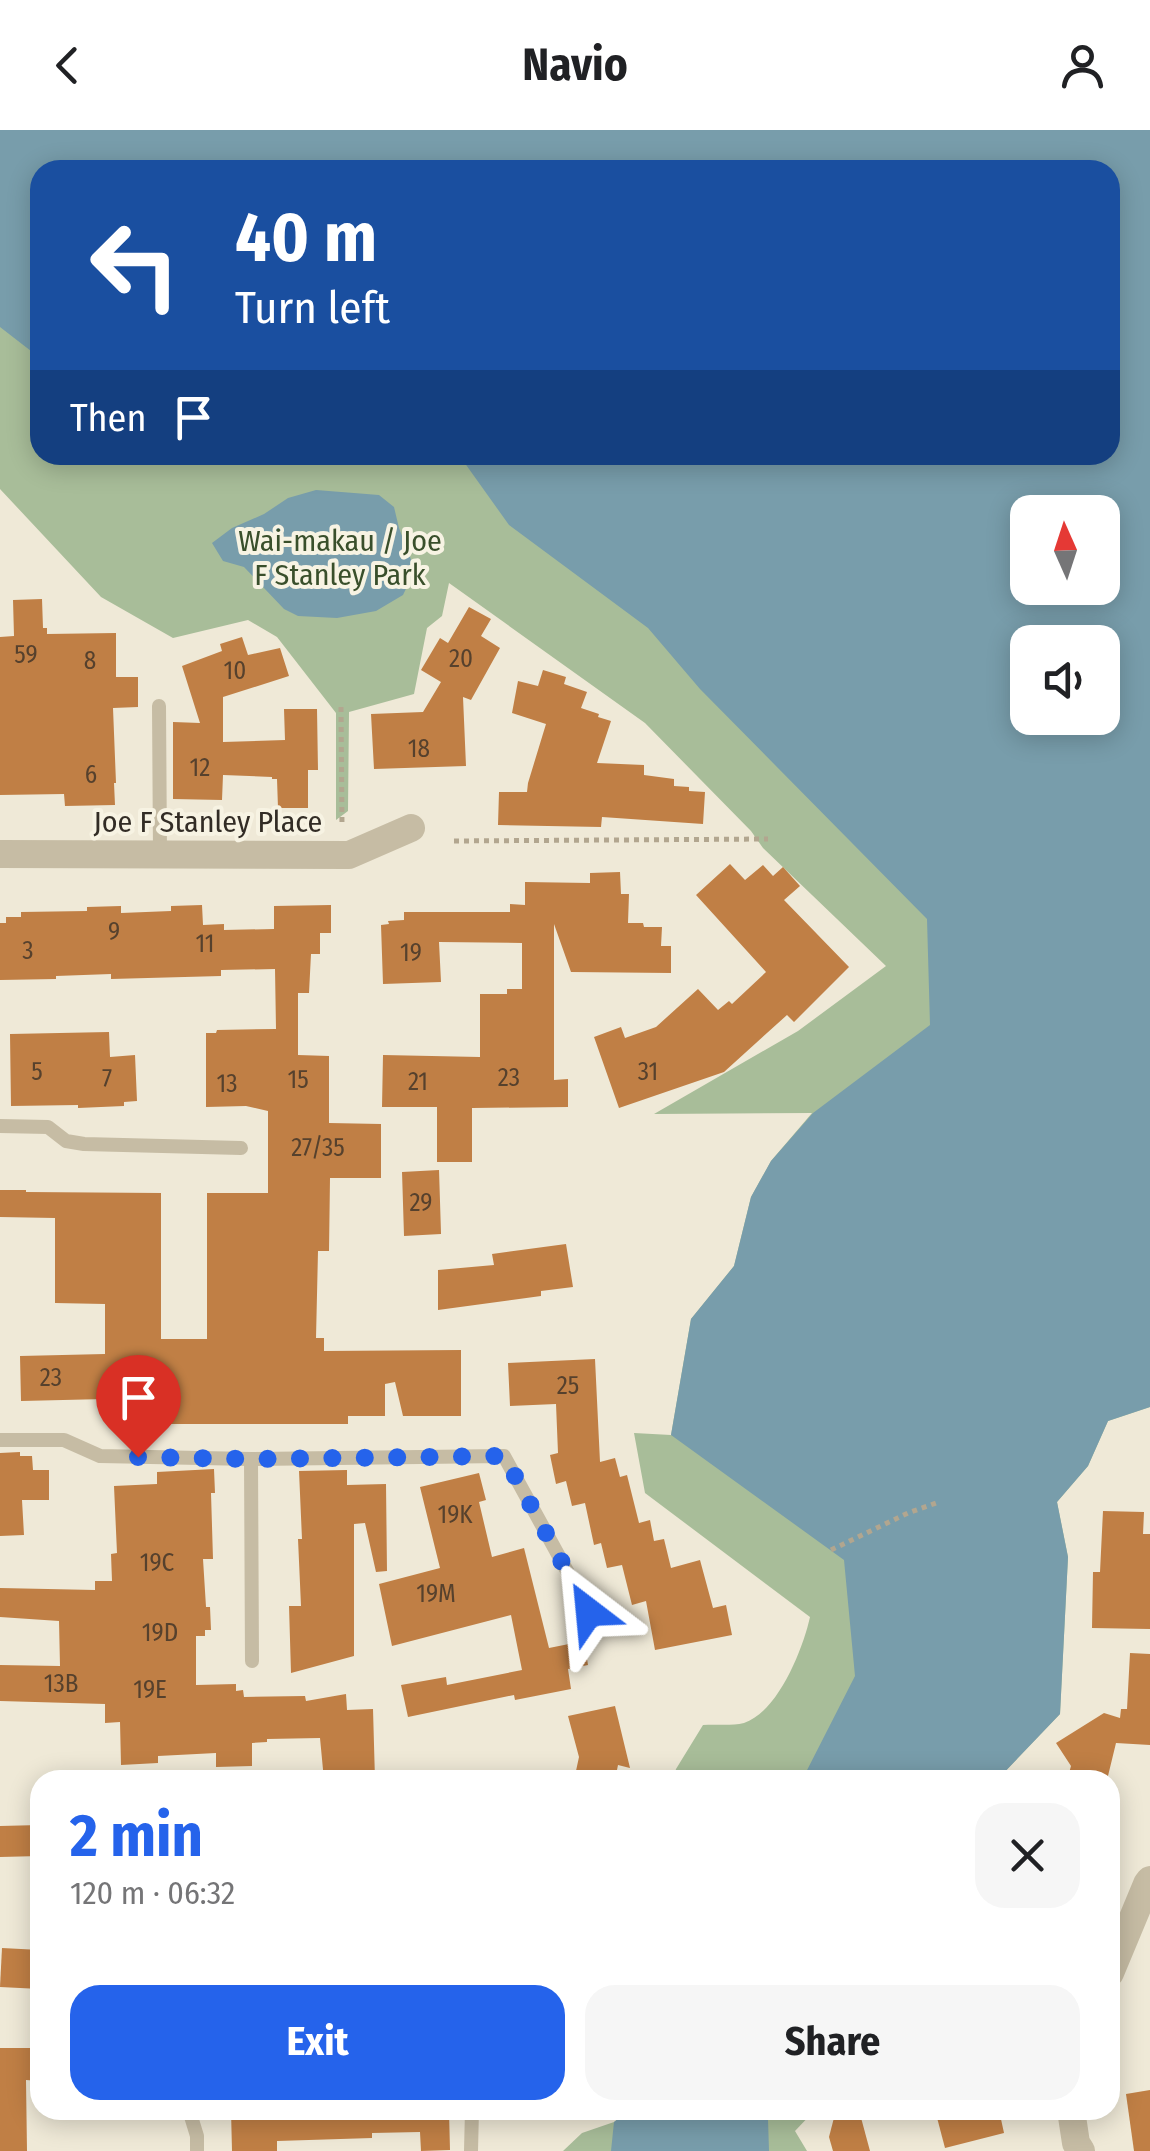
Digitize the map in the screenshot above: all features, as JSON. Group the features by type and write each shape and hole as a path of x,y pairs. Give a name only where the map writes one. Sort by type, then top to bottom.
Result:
{"street":[{"name":"Joe F Stanley Place","path":"0,854 349,854 411,828"},
{"path":"1120,1950 1150,1880"},
{"path":"1073,2120 1081,2151"}],"lane":[{"path":"159,706 160,854"},
{"path":"0,1126 48,1127 66,1141 84,1144 241,1148"},
{"path":"0,1440 64,1440 100,1456 504,1456 589,1612"},
{"path":"252,1459 252,1661"},
{"path":"192,2120 197,2151"},
{"path":"471,2151 472,2120"}],"path":[{"path":"341,707 342,826"},
{"path":"454,840 768,839"},
{"path":"831,1550 936,1504"}],"green space":[{"name":"Wai-makau / Joe F Stanley Park","path":"0,130 1150,130 1150,1407 1108,1421 1088,1466 1057,1502 1068,1557 1060,1714 1007,1770 676,1770 703,1725 744,1723 768,1706 795,1662 810,1617 645,1493 634,1433 671,1435 691,1319 734,1266 751,1197 771,1161 812,1113 654,1114 798,1031 886,966 763,848 645,723 449,583 442,616 427,628 414,694 349,712 348,811 336,820 336,713 277,637 248,620 173,638 101,597 0,489"},
{"path":"805,2120 795,2131 807,2151 563,2151 582,2133 614,2122"}],"water":[{"path":"0,130 1150,130 1150,1407 1108,1421 1088,1466 1057,1502 1068,1557 1060,1714 1007,1770 807,1770 855,1676 844,1560 671,1435 691,1319 734,1266 751,1197 771,1161 813,1113 930,1025 927,919 700,689 648,628 509,525 466,465 1120,465 1120,160 30,160 30,350 0,327"},
{"path":"316,490 379,495 394,507 415,570 403,595 376,611 337,618 298,616 284,609 244,567 223,561 212,543 288,498"},
{"path":"768,2120 769,2151 611,2151 614,2122"}],"building":[{"path":"42,599 43,628 47,628 47,634 116,633 116,677 138,677 138,707 113,708 115,805 65,806 64,794 0,795 0,637 14,636 13,600"},
{"path":"469,607 491,619 481,636 500,648 471,700 463,697 466,766 374,769 371,714 423,712 441,682 421,670 440,638 448,643"},
{"path":"242,637 248,655 280,648 289,676 223,697 223,742 285,740 284,709 317,709 318,770 308,770 308,808 278,808 277,779 272,777 223,775 222,800 173,799 173,722 200,723 182,666 222,651 220,644"},
{"path":"543,670 566,677 564,684 587,692 581,708 611,721 597,763 644,765 644,775 674,779 674,786 705,792 703,824 602,817 601,827 498,825 499,792 527,792 546,724 512,713 518,681 538,686"},
{"path":"730,864 745,880 763,865 773,876 783,867 800,886 784,900 849,967 794,1022 787,1015 724,1072 619,1108 594,1037 621,1027 625,1038 656,1027 698,989 718,1010 729,1001 732,1004 766,972 696,895"},
{"path":"620,872 621,894 629,894 628,923 662,927 661,946 671,946 671,973 571,972 554,924 554,1080 568,1079 568,1107 472,1108 472,1162 437,1162 437,1107 382,1107 383,1055 480,1057 480,994 507,994 507,989 522,989 522,943 439,942 441,982 383,984 381,925 404,920 404,912 510,912 510,904 525,905 525,882 590,883 590,873"},
{"path":"202,905 203,925 224,924 224,930 274,929 274,906 331,905 331,933 320,933 320,954 311,954 309,993 298,993 298,1055 329,1056 329,1123 381,1124 381,1178 330,1178 329,1251 318,1251 316,1338 324,1338 324,1351 461,1350 461,1416 403,1416 395,1382 385,1384 385,1416 348,1416 348,1424 141,1424 141,1412 105,1412 105,1399 21,1401 20,1356 105,1354 105,1304 55,1303 55,1218 0,1217 0,1190 161,1193 161,1339 207,1339 207,1193 268,1193 268,1111 246,1106 206,1107 206,1033 276,1029 275,969 221,970 221,976 111,979 111,974 0,980 0,923 6,923 6,917 21,917 21,912 121,906 121,913"},
{"path":"109,1032 110,1057 135,1055 137,1101 124,1102 124,1106 78,1108 11,1106 10,1034"},
{"path":"439,1170 441,1234 404,1236 402,1172"},
{"path":"566,1244 573,1287 541,1291 541,1296 438,1310 438,1270 494,1265 492,1254"},
{"path":"595,1359 600,1462 615,1458 620,1477 627,1475 639,1523 650,1520 654,1541 664,1539 671,1568 700,1560 713,1608 726,1605 732,1635 655,1650 646,1601 632,1605 622,1565 607,1568 601,1543 594,1545 585,1503 572,1506 566,1481 556,1484 550,1455 558,1453 556,1404 510,1406 508,1363"},
{"path":"20,1452 20,1456 32,1456 33,1470 49,1470 49,1500 22,1500 24,1535 0,1536 0,1453"},
{"path":"214,1469 213,1559 203,1559 211,1630 205,1630 205,1636 196,1636 196,1685 236,1684 236,1691 243,1690 244,1697 305,1696 306,1701 346,1694 347,1710 373,1709 375,1770 323,1770 320,1738 252,1743 252,1766 216,1767 216,1753 158,1756 158,1763 121,1765 120,1722 105,1723 105,1704 0,1701 0,1665 60,1666 59,1621 0,1617 0,1588 95,1590 95,1581 112,1581 111,1554 117,1553 114,1486 157,1484 157,1472"},
{"path":"347,1470 347,1485 386,1484 387,1571 376,1572 365,1523 354,1524 354,1656 291,1673 289,1606 301,1606 299,1471"},
{"path":"479,1473 486,1500 479,1502 492,1557 524,1548 549,1648 584,1641 588,1665 568,1669 571,1689 515,1700 514,1695 408,1717 401,1685 446,1677 447,1685 522,1670 511,1615 392,1646 379,1584 440,1568 420,1487"},
{"path":"1103,1511 1144,1512 1143,1534 1150,1534 1150,1629 1092,1628 1093,1572 1100,1572"},
{"path":"1130,1653 1150,1654 1150,1745 1116,1743 1109,1770 1070,1770 1056,1743 1104,1713 1120,1718 1121,1709 1127,1709"},
{"path":"615,1706 630,1768 618,1765 617,1770 576,1770 579,1757 568,1716"},
{"path":"30,1825 30,1856 0,1857 0,1826"},
{"path":"2,1948 30,1949 30,1988 0,1987"},
{"path":"0,2048 30,2048 30,2080 26,2080 27,2151 0,2151"},
{"path":"1150,2090 1150,2151 1134,2151 1126,2094"},
{"path":"231,2120 449,2120 450,2150 421,2151 420,2132 277,2141 277,2151 232,2151"},
{"path":"833,2120 862,2120 870,2151 833,2151 829,2137"},
{"path":"938,2120 1001,2120 1004,2133 945,2148"}],"route":[{"path":"138,1457 504,1456 589,1612"}]}
